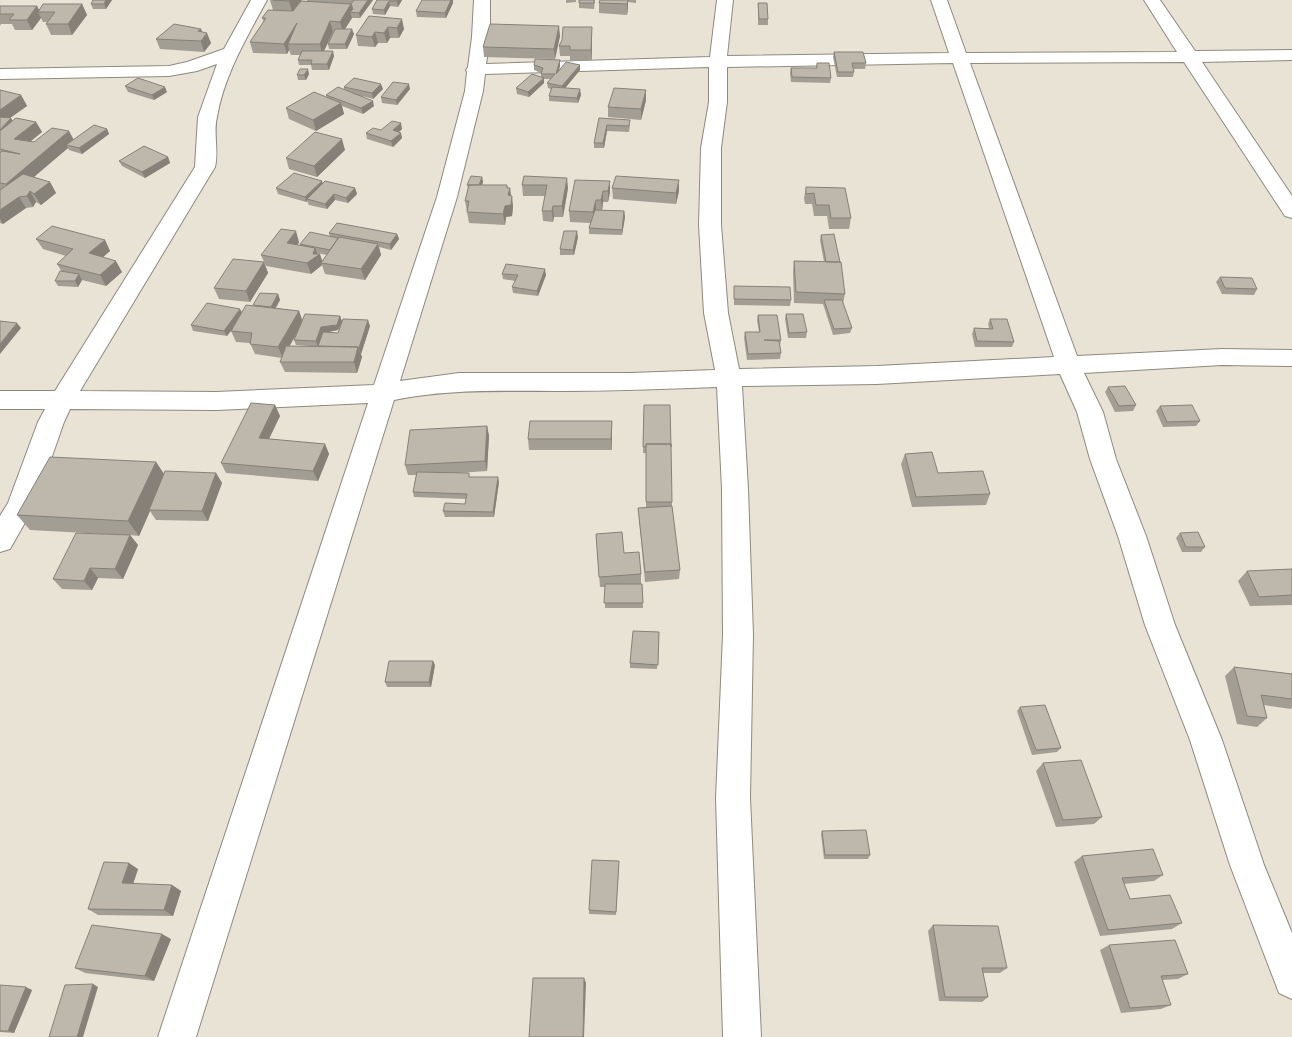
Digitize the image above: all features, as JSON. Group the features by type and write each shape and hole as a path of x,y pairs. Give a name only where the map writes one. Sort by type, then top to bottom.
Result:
{"street":[{"path":"0,541 21,505 51,422 62,401 205,167 208,156 206,120 232,52 259,0"},
{"path":"177,1037 447,197 474,91 475,70 481,37 482,0"},
{"path":"725,0 718,61 718,102 711,148 710,225 716,313 729,378 735,489 738,625 733,798 742,1037"},
{"path":"939,0 1069,366 1090,412 1103,458 1132,536 1160,625 1206,740 1247,865 1292,980"},
{"path":"1152,0 1292,212"},
{"path":"0,74 168,71 191,67 232,52"},
{"path":"475,70 502,67 598,67 718,61 1292,55"},
{"path":"0,400 216,401 384,393 418,386 459,382 631,382 877,375 1222,357 1292,358"}],"building":[{"path":"93,0 106,0 104,4 91,4"},
{"path":"354,0 368,0 359,13 350,12 353,9 351,4"},
{"path":"377,0 398,0 389,1 384,10 372,9"},
{"path":"422,0 451,0 445,13 416,11"},
{"path":"579,0 594,0 594,3 579,3"},
{"path":"600,0 628,0 627,4 599,3"},
{"path":"301,1 351,4 340,22 330,21 320,44 288,44 297,23 284,44 250,42 266,18 262,18 268,10 293,11"},
{"path":"758,3 767,3 768,19 759,19"},
{"path":"43,4 82,4 68,24 46,24 55,12 38,12"},
{"path":"0,6 37,6 27,20 9,20 14,14 0,14"},
{"path":"369,16 402,19 397,28 388,27 384,33 375,32 372,37 356,35"},
{"path":"174,24 201,29 198,31 207,33 201,41 156,39"},
{"path":"490,24 559,26 554,49 483,47"},
{"path":"563,27 592,27 591,50 570,50 570,46 559,46 562,40"},
{"path":"335,29 352,29 345,44 328,44"},
{"path":"302,51 333,51 327,64 311,64 312,60 298,60"},
{"path":"834,52 863,52 866,63 852,63 854,72 838,72"},
{"path":"535,59 560,60 556,74 566,62 580,65 562,86 547,83 555,74 541,74 543,68 534,65"},
{"path":"817,63 829,63 831,78 792,77 791,68 817,68"},
{"path":"300,69 308,69 304,75 297,75"},
{"path":"532,74 544,78 528,92 516,88"},
{"path":"138,78 165,87 152,95 125,86"},
{"path":"354,78 381,84 372,93 344,87"},
{"path":"393,82 409,84 396,100 381,97"},
{"path":"338,87 373,101 361,108 326,95"},
{"path":"552,87 580,89 577,98 549,96"},
{"path":"614,88 646,90 641,109 608,107"},
{"path":"0,90 21,95 0,110"},
{"path":"314,92 341,103 313,120 286,108"},
{"path":"0,117 11,118 0,130"},
{"path":"16,118 36,122 14,139 34,142 52,128 69,131 6,184 0,183 0,153 2,151 20,154 0,149 0,131"},
{"path":"599,118 630,120 629,126 607,125 603,143 594,143"},
{"path":"392,121 401,123 393,130 401,133 391,141 366,133 373,128 381,130"},
{"path":"94,125 107,129 79,148 66,145"},
{"path":"315,132 342,139 314,166 286,158"},
{"path":"144,146 168,157 142,172 119,161"},
{"path":"294,173 322,181 305,197 276,188"},
{"path":"23,174 50,182 34,194 30,191 27,196 19,197 0,210 0,190"},
{"path":"471,176 482,177 479,185 467,185"},
{"path":"524,176 567,178 562,206 553,206 552,211 542,211 547,185 522,185"},
{"path":"616,176 679,180 676,193 612,188"},
{"path":"575,180 610,181 608,191 603,191 601,200 596,200 593,212 569,211"},
{"path":"325,181 355,188 346,198 334,194 325,204 307,199"},
{"path":"469,185 507,185 507,188 510,188 508,195 512,196 511,205 505,206 503,214 467,212 469,201 465,201"},
{"path":"806,187 845,188 851,218 831,218 829,205 816,205 814,193 806,194"},
{"path":"595,210 624,211 622,230 589,228"},
{"path":"337,223 397,234 390,244 329,233"},
{"path":"52,226 105,240 89,253 116,261 100,275 57,264 73,249 36,239"},
{"path":"281,229 296,231 287,243 315,248 313,254 320,254 307,263 261,255"},
{"path":"564,231 577,231 573,250 560,249"},
{"path":"310,232 338,238 330,250 300,244"},
{"path":"834,234 840,262 826,262 821,235"},
{"path":"339,237 378,244 361,269 321,263"},
{"path":"233,259 264,262 246,291 214,288"},
{"path":"794,261 841,262 845,294 796,292"},
{"path":"506,264 545,269 537,291 512,287 518,275 502,274"},
{"path":"60,271 79,274 75,281 55,281"},
{"path":"1220,277 1252,278 1257,289 1225,288"},
{"path":"734,286 790,287 791,300 734,299"},
{"path":"260,293 278,294 271,307 253,305"},
{"path":"824,300 842,300 852,328 834,329"},
{"path":"207,303 240,309 224,331 191,325"},
{"path":"246,305 299,311 278,347 250,344 252,333 231,331"},
{"path":"305,314 340,316 337,325 321,327 316,341 294,340"},
{"path":"786,314 803,314 807,332 789,333"},
{"path":"758,315 777,315 781,340 764,340 779,341 781,353 748,354 745,332 760,332"},
{"path":"343,319 368,320 359,348 318,346 323,332 338,333"},
{"path":"990,319 1007,319 1014,342 977,341 974,328 993,329"},
{"path":"0,321 17,323 0,344"},
{"path":"286,346 358,347 354,362 280,362"},
{"path":"1125,386 1136,405 1119,406 1108,387"},
{"path":"251,403 275,405 259,438 325,444 313,471 221,463"},
{"path":"644,405 670,405 671,444 646,444 646,447 643,447"},
{"path":"1192,405 1200,421 1167,422 1160,406"},
{"path":"530,421 612,421 611,439 528,439"},
{"path":"487,426 485,461 405,465 410,430"},
{"path":"646,444 671,444 672,502 646,502"},
{"path":"932,452 938,473 983,471 990,494 916,497 905,454"},
{"path":"50,457 156,462 128,521 17,515"},
{"path":"165,471 216,473 202,511 149,510"},
{"path":"417,472 469,473 469,477 498,477 493,512 443,511 445,503 465,504 467,494 413,492"},
{"path":"672,506 680,570 645,572 638,508"},
{"path":"622,532 624,553 639,552 641,574 599,577 596,534"},
{"path":"1198,532 1205,547 1186,547 1180,533"},
{"path":"76,533 130,535 115,569 90,568 84,581 53,579"},
{"path":"1292,569 1292,595 1259,597 1247,571"},
{"path":"605,584 642,584 643,603 604,603"},
{"path":"633,631 659,632 658,665 630,663"},
{"path":"389,661 433,661 429,682 385,682"},
{"path":"1234,667 1292,674 1292,699 1261,695 1267,718 1247,716"},
{"path":"1045,705 1061,748 1036,750 1020,707"},
{"path":"1081,760 1102,817 1063,820 1043,763"},
{"path":"866,830 870,855 825,855 822,831"},
{"path":"1153,849 1163,875 1122,878 1130,899 1170,895 1182,923 1108,930 1082,856"},
{"path":"592,860 619,861 616,912 589,910"},
{"path":"104,862 129,863 122,883 172,885 164,910 88,909"},
{"path":"92,925 162,934 145,976 75,968"},
{"path":"933,925 998,926 1007,968 982,968 988,997 945,997"},
{"path":"1175,940 1188,974 1161,976 1171,1005 1130,1008 1109,945"},
{"path":"533,978 584,978 583,1037 529,1037"},
{"path":"93,984 77,1037 49,1037 65,985"},
{"path":"0,985 26,987 8,1031 0,1031"}]}
